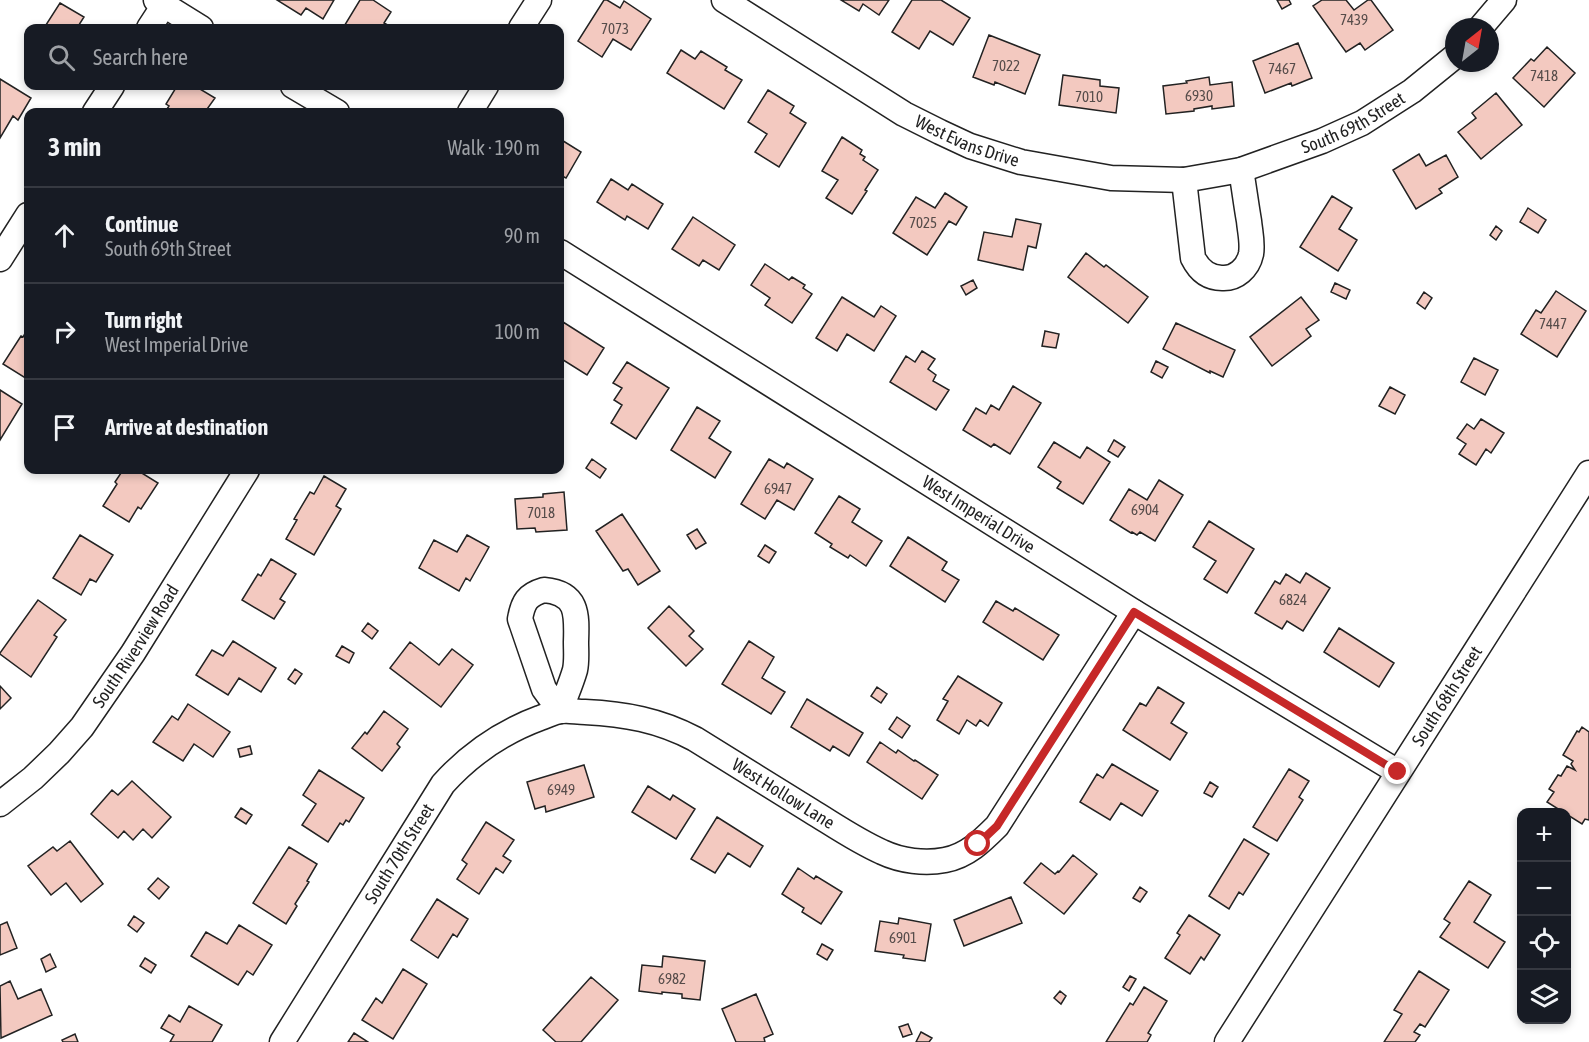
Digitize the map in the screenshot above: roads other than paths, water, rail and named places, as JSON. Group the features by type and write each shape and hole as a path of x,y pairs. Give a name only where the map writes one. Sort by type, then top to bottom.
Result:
{"street":[{"path":"524,24 539,0"},
{"name":"West Evans Drive","path":"724,0 904,114 970,146 1021,162 1110,178 1184,180 1241,170"},
{"path":"1489,18 1504,0"},
{"path":"151,24 160,3 194,24"},
{"name":"South 69th Street","path":"1241,170 1322,141 1362,123 1412,91 1445,64"},
{"path":"98,108 109,90"},
{"path":"300,90 329,108"},
{"path":"472,108 484,90"},
{"path":"1184,180 1193,258 1197,267 1217,278 1228,278 1239,274 1251,255 1241,170"},
{"path":"0,259 24,221"},
{"name":"West Imperial Drive","path":"564,255 1134,612 1398,772"},
{"name":"South 68th Street","path":"1227,1042 1589,473"},
{"name":"South Riverview Road","path":"0,804 33,778 82,727 108,691 244,474"},
{"name":"West Hollow Lane","path":"560,711 650,720 675,728 884,853 909,860 929,862 945,860 960,856 978,844 997,826 1134,612"},
{"name":"South 70th Street","path":"282,1042 443,784 458,768 489,743 530,722 560,711"}]}
